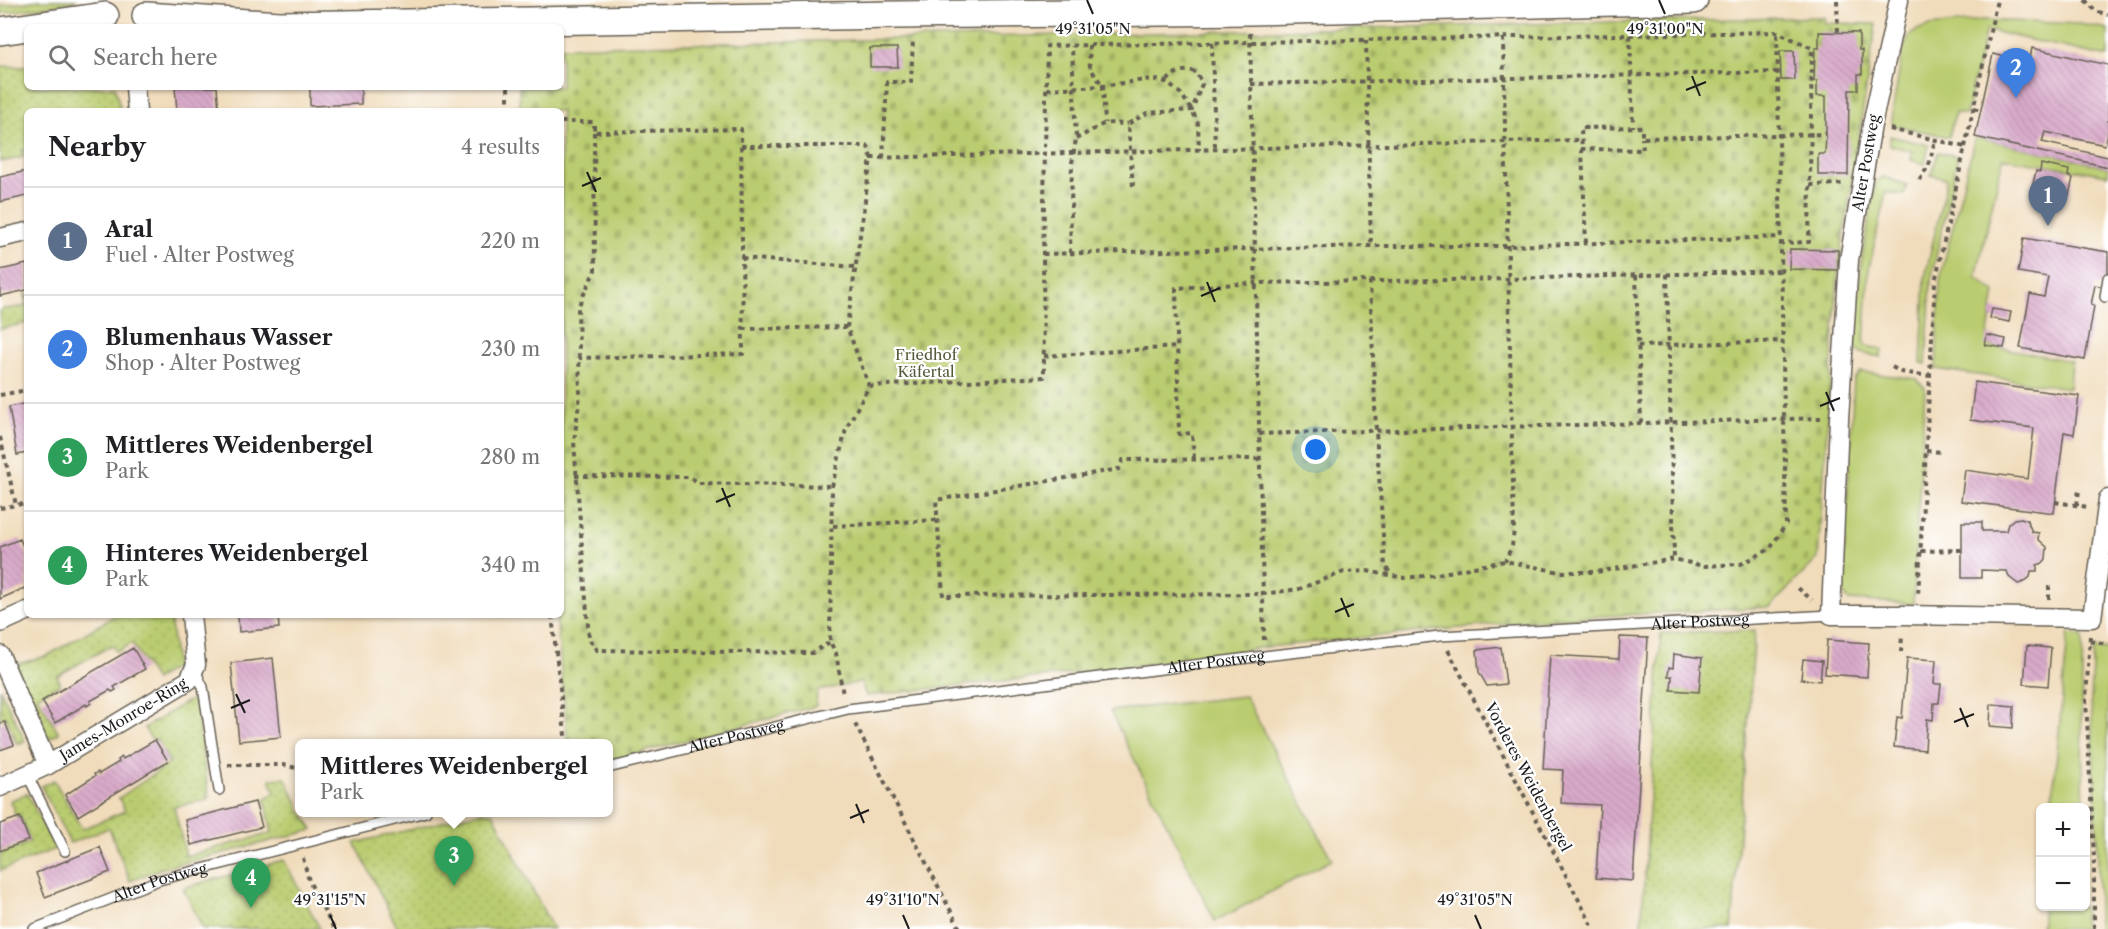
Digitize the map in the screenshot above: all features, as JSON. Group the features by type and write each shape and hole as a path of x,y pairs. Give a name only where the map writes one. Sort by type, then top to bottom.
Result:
{"street":[{"path":"321,24 902,10 1250,11 1694,0"},
{"name":"Alter Postweg","path":"1899,0 1872,125 1849,260 1839,419 1831,615 2092,618"},
{"path":"44,24 108,14"},
{"path":"142,14 267,24"},
{"path":"0,31 24,27"},
{"path":"135,90 137,108"},
{"path":"0,238 24,233"},
{"path":"2092,618 2108,499"},
{"path":"0,623 24,612"},
{"name":"James-Monroe-Ring","path":"0,787 48,765 189,680 195,670 191,618"},
{"name":"James-Monroe-Ring","path":"0,655 48,765"}],"lane":[{"path":"2104,297 2108,278"},
{"name":"Alter Postweg","path":"613,767 848,709 1264,657 1440,636 1831,615"},
{"name":"James-Monroe-Ring","path":"195,670 203,687 219,790"},
{"path":"28,776 65,851"},
{"name":"Alter Postweg","path":"34,929 159,880 409,817"}],"path":[{"path":"1837,0 1838,33"},
{"path":"1917,615 1935,282 1997,0"},
{"path":"2085,0 2096,11 2108,15"},
{"path":"883,158 887,82 911,82 902,10"},
{"path":"1250,11 1264,657"},
{"path":"1260,459 1123,460 1119,469 936,500 943,596 1263,594 1299,589 1344,572 1367,571 1405,578 1505,561 1550,570 1596,572 1674,559 1703,566 1741,564 1770,549 1786,524 1777,32"},
{"path":"869,386 1044,377 1043,254 1047,46 1777,32 1812,48 1809,242 1781,240 1507,246 1371,246 1043,254"},
{"path":"1630,35 1633,127"},
{"path":"1503,38 1514,530 1512,546 1505,561"},
{"path":"1366,40 1371,246"},
{"path":"1212,43 1215,149"},
{"path":"1089,45 1090,68 1104,86 1105,123"},
{"path":"1070,253 1072,163 1076,139 1072,46"},
{"path":"1166,82 1175,72 1185,70 1197,72 1202,84 1191,110"},
{"path":"1251,84 1778,72"},
{"path":"1047,89 1104,86 1151,79 1166,82 1181,94 1198,123 1199,150"},
{"path":"508,90 508,108"},
{"path":"1974,108 1981,110"},
{"path":"1076,139 1105,123 1128,124 1146,113 1191,110"},
{"path":"564,122 594,122 595,270 578,307 580,395 574,442 590,639 597,650 812,653 830,642"},
{"path":"1128,124 1133,186"},
{"path":"1872,125 1965,147"},
{"path":"1581,149 1643,150 1642,127 1581,128 1581,149 1586,243"},
{"path":"579,358 743,354 741,129 594,132"},
{"path":"1642,138 1826,134"},
{"path":"871,158 1581,140"},
{"path":"1919,180 1929,165 1935,140"},
{"path":"741,146 868,146 871,158 847,327 869,386 846,429 832,486 830,642 836,653 840,685 848,709 960,929"},
{"path":"1810,185 1862,186"},
{"path":"742,258 855,267"},
{"path":"1194,458 1192,433 1179,434 1176,288 1256,283 1782,271"},
{"path":"1667,274 1674,559"},
{"path":"1636,275 1641,423"},
{"path":"1370,281 1376,431 1385,565 1391,576"},
{"path":"743,330 847,327"},
{"path":"1638,346 1783,341"},
{"path":"1044,356 1177,347"},
{"path":"1892,367 1901,372 1930,376"},
{"path":"0,396 24,391"},
{"path":"1259,434 1839,419"},
{"path":"0,437 16,505"},
{"path":"1926,451 1942,452"},
{"path":"575,476 690,477 698,483 832,486"},
{"path":"2055,502 2077,505 2079,490"},
{"path":"0,508 24,504"},
{"path":"833,526 937,520"},
{"path":"1921,550 1962,550"},
{"path":"552,618 565,739"},
{"path":"2092,618 2086,699 2094,858 2094,929"},
{"path":"1902,630 1902,652"},
{"name":"Vorderes Weidenbergel","path":"1440,636 1594,929"},
{"path":"2090,641 2108,644"},
{"path":"216,766 284,765 295,768"},
{"path":"299,843 309,881 334,929"}],"green space":[{"path":"39,0 76,0 72,3 2,13 0,6"},
{"name":"Friedhof Käfertal","path":"1824,17 1825,23 1876,24 1838,272 1818,558 1770,607 1550,619 1267,647 1105,670 866,696 861,682 817,691 816,706 613,760 613,739 568,739 556,618 564,618 564,108 520,108 519,90 564,90 564,47"},
{"path":"1984,20 2079,24 2108,29 2108,57 1986,30 1966,115 1955,113 1949,137 1893,125 1891,120 1903,49 1909,36 1929,26"},
{"path":"0,66 24,67 24,90 116,90 120,108 24,108 24,150 22,150 24,157 0,162"},
{"path":"1890,136 1929,145 1925,164 1911,160 1912,151 1889,145"},
{"path":"1975,137 2108,167 2108,175 2003,158 1976,277 1995,292 1986,345 2071,361 2069,388 1936,369 1940,279"},
{"path":"1938,152 1958,156 1931,280 1926,364 1921,363 1925,278 1947,179 1931,175"},
{"path":"1883,177 1907,185 1904,195 1886,192 1869,268 1864,343 1866,346 1882,349 1881,357 1861,353 1855,348 1861,263 1876,181"},
{"path":"24,306 24,324 0,329 0,310"},
{"path":"1861,372 1917,379 1925,388 1913,604 1848,600 1842,591 1854,379"},
{"path":"111,618 170,618 176,667 155,680 132,643 117,652 112,645 57,676 61,684 37,696 59,733 46,740 14,665 47,656"},
{"path":"1755,630 1732,929 1641,929 1661,633"},
{"path":"2068,634 2081,635 2083,637 2081,711 2084,803 2052,803"},
{"path":"2094,648 2108,650 2108,929 2098,929 2098,859 2091,699"},
{"path":"0,688 25,741 17,744 6,717 0,719"},
{"path":"1245,696 1332,860 1215,921 1110,711"},
{"path":"195,697 209,799 174,807 186,856 272,833 265,799 275,792 270,779 285,778 295,797 295,817 305,817 313,830 160,869 130,881 109,828 70,843 41,786 54,780 82,829 125,811 119,798 170,763 157,739 152,740 144,728"},
{"path":"27,793 55,849 0,871 0,854 30,842 20,815 16,816 10,801"},
{"path":"462,817 495,817 553,929 398,929 355,843"},
{"path":"284,860 320,929 203,929 183,888"},
{"path":"2043,911 2084,911 2083,929 2041,929"}],"building":[{"path":"1819,32 1859,33 1862,74 1858,74 1858,90 1849,90 1848,175 1818,175 1818,154 1825,154 1826,134 1826,96 1817,96 1817,81 1814,81 1815,48 1819,48"},
{"path":"870,48 897,48 898,67 870,67"},
{"path":"2032,48 2108,65 2108,133 2105,145 2045,132 2042,142 2108,157 2108,167 1975,137 1993,54 2006,57 2006,53 2030,59"},
{"path":"1780,51 1794,51 1795,80 1781,80"},
{"path":"175,90 217,90 219,108 177,108"},
{"path":"310,90 361,90 361,104 310,106"},
{"path":"2041,164 2069,170 2068,176 2073,178 2069,195 2032,188 2036,171 2040,172"},
{"path":"24,172 24,197 0,202 0,177"},
{"path":"2024,238 2108,252 2108,287 2095,285 2085,360 2020,348 2030,294 2044,297 2048,277 2018,272"},
{"path":"1790,249 1838,250 1838,270 1789,269"},
{"path":"24,265 24,291 0,296 0,270"},
{"path":"1992,309 2011,312 2009,322 1990,318"},
{"path":"1987,335 2006,339 2004,348 1985,345"},
{"path":"1975,382 2079,396 2074,434 2064,432 2054,513 1961,501 1965,470 2028,479 2034,428 1970,420"},
{"path":"24,404 24,454 17,455 9,407"},
{"path":"2014,519 2027,520 2032,532 2039,533 2038,539 2047,547 2046,559 2037,565 2037,571 2031,571 2030,577 2018,584 2009,577 2007,571 1981,570 1981,578 1962,578 1962,522 1982,522 1982,531 2006,531 2008,524"},
{"path":"20,539 24,548 24,588 0,599 0,547"},
{"path":"238,618 278,618 279,628 239,632"},
{"path":"1620,637 1648,638 1633,881 1596,878 1600,805 1561,803 1563,770 1543,769 1550,655 1619,659"},
{"path":"1827,640 1869,643 1867,677 1825,674"},
{"path":"2027,646 2051,648 2048,686 2024,684"},
{"path":"1501,647 1506,684 1487,686 1479,672 1477,650"},
{"path":"133,648 145,669 114,687 116,690 112,692 110,690 90,701 91,703 87,706 86,704 55,723 42,701"},
{"path":"1674,654 1702,658 1699,692 1671,690 1672,676 1668,676 1669,667 1673,668"},
{"path":"273,658 281,737 239,741 231,663"},
{"path":"1907,658 1936,660 1934,684 1941,684 1939,703 1934,703 1933,720 1927,719 1925,750 1894,747 1897,717 1902,718"},
{"path":"1803,659 1822,661 1820,681 1801,679"},
{"path":"1991,704 2014,706 2013,728 1990,726"},
{"path":"5,722 14,745 0,750 0,723"},
{"path":"155,740 168,761 78,816 65,795 95,776 94,774 98,772 99,774 119,762 118,760 122,757 123,759"},
{"path":"255,802 262,827 191,845 185,820"},
{"path":"20,817 29,840 0,851 0,824"},
{"path":"100,847 110,872 45,897 36,873"}],"place":[{"name":"Blumenhaus Wasser","path":"2016,98"},
{"name":"Aral","path":"2048,226"},
{"name":"Mittleres Weidenbergel","path":"454,886"},
{"name":"Hinteres Weidenbergel","path":"251,908"}]}
